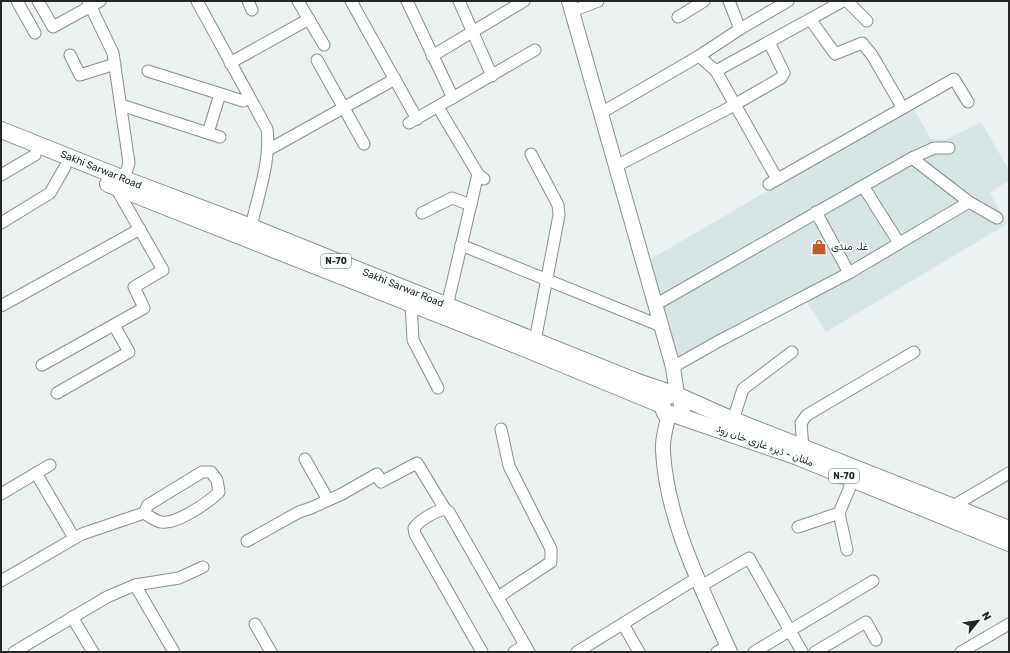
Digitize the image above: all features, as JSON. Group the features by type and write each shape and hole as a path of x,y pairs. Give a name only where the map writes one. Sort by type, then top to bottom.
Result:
{"highway":[{"name":"Sakhi Sarwar Road","path":"1,130 120,183 411,304 673,403"},
{"name":"Sakhi Sarwar Road","path":"1,141 65,167 120,183 251,227 535,341 673,403"},
{"name":"ملتان - ڈیرہ غازی خان روڈ","path":"673,403 733,420 1009,529"},
{"name":"ملتان - ڈیرہ غازی خان روڈ","path":"673,403 798,458 1009,543"}],"main road":[{"path":"570,6 673,367 673,403 662,450 672,510 725,650"}],"street":[{"path":"17,1 36,33"},
{"path":"38,1 53,27 93,3 113,53 121,105 129,163 120,183 140,229 163,270 134,287 144,308 42,365"},
{"path":"196,1 267,129 268,150 251,227"},
{"path":"298,1 324,45"},
{"path":"351,1 395,79 413,121 535,50"},
{"path":"407,1 453,98"},
{"path":"458,1 473,31 492,76"},
{"path":"432,56 524,1"},
{"path":"570,6 598,1"},
{"path":"678,17 704,1"},
{"path":"729,1 740,28"},
{"path":"601,113 699,56 740,28 788,1"},
{"path":"716,71 843,1"},
{"path":"847,1 867,21"},
{"path":"230,63 309,19"},
{"path":"810,19 835,54 862,43 872,55 902,107"},
{"path":"616,166 734,105 784,76 784,73 769,42"},
{"path":"70,55 80,75 114,64"},
{"path":"699,56 716,71 773,182 902,107 954,79 968,102"},
{"path":"317,60 364,144"},
{"path":"148,71 243,102 249,98"},
{"path":"268,150 395,79"},
{"path":"208,133 220,94"},
{"path":"121,105 220,137"},
{"path":"438,107 481,177 471,205 447,306"},
{"path":"655,305 912,158 934,148 948,148"},
{"path":"530,154 558,204 559,215 535,341"},
{"path":"1,175 35,155"},
{"path":"912,158 969,202 997,218"},
{"path":"1,223 50,192 65,167"},
{"path":"863,186 899,243"},
{"path":"422,214 452,198 471,205"},
{"path":"673,367 719,341 849,273 969,202"},
{"path":"816,212 849,273"},
{"path":"1,306 140,229"},
{"path":"461,245 661,326"},
{"path":"411,304 413,340 438,388"},
{"path":"57,393 129,352 114,325"},
{"path":"733,420 743,389 792,352"},
{"path":"803,448 801,423 808,416 914,352"},
{"path":"498,597 552,562 551,549 508,466 501,429"},
{"path":"305,459 328,500"},
{"path":"247,541 299,512 328,500 377,474 381,482 417,464 446,510 449,512 527,649 514,652"},
{"path":"1,494 50,465"},
{"path":"1,581 74,538 126,518 144,513 161,522 179,519 212,499 219,492 217,480 211,472 202,472 148,505 144,513"},
{"path":"953,506 1009,472"},
{"path":"36,473 74,538"},
{"path":"847,550 839,513 853,480"},
{"path":"446,510 441,510 417,523 414,528 415,534 482,652"},
{"path":"798,527 839,513"},
{"path":"577,652 623,624 699,582 749,558 802,652"},
{"path":"14,652 106,597 135,585 179,578 203,567"},
{"path":"754,652 873,581"},
{"path":"135,585 174,652"},
{"path":"72,617 93,652"},
{"path":"815,652 866,622 876,640"},
{"path":"255,624 269,652"},
{"path":"623,624 639,652"},
{"path":"961,652 1009,624"}],"shaded area":[{"name":"غلہ منڈی","path":"912,106 931,139 945,140 981,122 1009,170 1009,180 990,193 1007,224 826,332 804,298 679,368 651,259"}],"place":[{"name":"غلہ منڈی","path":"819,247"}]}
